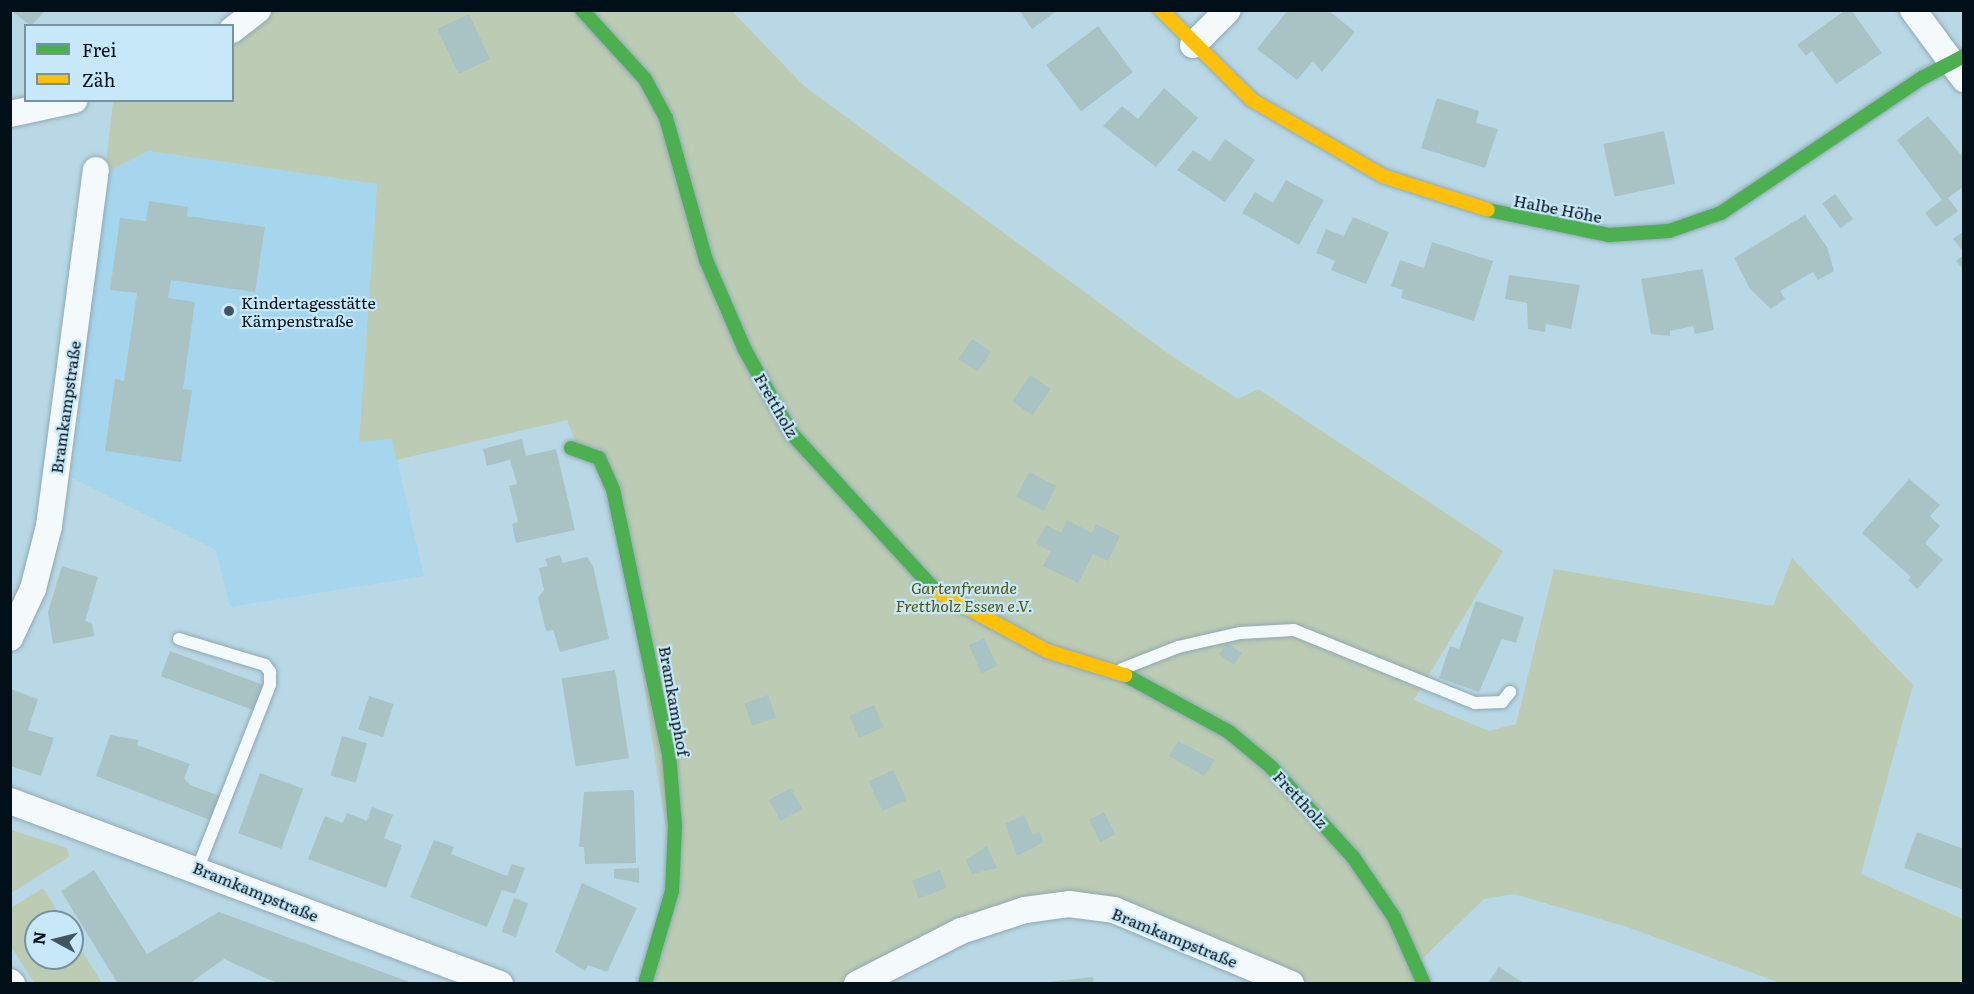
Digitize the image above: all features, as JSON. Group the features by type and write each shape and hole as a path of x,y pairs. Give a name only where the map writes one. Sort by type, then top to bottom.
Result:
{"street":[{"path":"234,28 258,10"},
{"name":"Frettholz","path":"582,10 645,79 666,118 705,260 745,350 791,433 836,488 936,591 1047,651 1118,671 1229,732 1271,767 1353,856 1394,917 1424,984"},
{"name":"Halbe Höhe","path":"1161,10 1193,45 1252,99 1383,176 1498,214 1609,235 1669,231 1721,213 1959,66"},
{"path":"1193,45 1228,10"},
{"path":"1913,10 1959,66"},
{"path":"10,114 66,102"},
{"name":"Bramkampstraße","path":"10,638 33,589 49,526 96,170"},
{"name":"Bramkamphof","path":"571,448 599,458 613,489 669,754 675,826 672,891 645,984"},
{"name":"Bramkampstraße","path":"10,801 198,868 500,984"},
{"name":"Bramkampstraße","path":"856,984 961,931 1024,910 1069,904 1114,910 1291,984"}],"lane":[{"path":"1118,671 1178,647 1286,630 1475,704 1502,702 1510,692"},
{"path":"179,639 265,665 270,672 270,685 198,868"}],"shaded area":[{"name":"Kindertagesstätte Kämpenstraße","path":"147,151 377,184 359,441 392,439 424,576 230,607 216,550 72,478 105,173"}],"green space":[{"name":"Gartenfreunde Frettholz Essen e.V.","path":"269,11 732,11 804,86 1173,357 1238,399 1258,389 1503,551 1414,700 1489,731 1516,724 1554,569 1773,606 1792,558 1913,685 1861,874 1963,919 1963,983 1780,983 1624,926 1514,894 1484,899 1414,967 1422,983 1299,983 1069,901 850,983 647,983 675,890 614,487 575,440 567,420 396,460 392,439 359,442 377,184 148,151 105,173 113,102 234,102 234,38"},
{"path":"11,830 67,848 69,857 11,893"},
{"path":"43,888 57,910 24,910 24,967 11,946 11,908"},
{"path":"84,954 102,983 34,983 26,970 84,970"}],"building":[{"path":"10,10 46,10 33,24 28,24"},
{"path":"1019,10 1058,10 1032,29"},
{"path":"1288,10 1328,10 1355,32 1322,72 1313,61 1297,80 1257,49"},
{"path":"1845,10 1851,10 1882,53 1836,84 1812,51 1806,56 1797,45"},
{"path":"469,14 490,59 458,74 437,29"},
{"path":"1098,26 1133,72 1081,111 1046,65"},
{"path":"1164,88 1198,118 1156,167 1103,126 1122,106 1138,119"},
{"path":"1437,98 1479,111 1476,123 1498,129 1485,168 1421,148"},
{"path":"1928,116 1964,158 1964,186 1948,198 1958,211 1936,227 1925,213 1942,200 1897,140"},
{"path":"1664,131 1675,184 1615,197 1603,144"},
{"path":"1225,139 1255,160 1225,202 1177,170 1193,150 1210,161"},
{"path":"1286,180 1324,200 1299,245 1242,213 1255,192 1273,203"},
{"path":"1835,194 1853,219 1840,228 1822,203"},
{"path":"149,201 188,207 187,216 265,227 255,292 171,280 168,298 195,302 183,389 192,390 181,462 105,451 115,379 124,381 137,293 110,290 120,218 146,221"},
{"path":"1805,215 1827,247 1834,271 1818,280 1813,272 1780,291 1785,299 1771,309 1750,289 1734,258"},
{"path":"1353,217 1389,232 1366,284 1331,270 1335,261 1316,253 1326,229 1344,236"},
{"path":"1964,231 1964,252 1953,239"},
{"path":"1432,242 1493,261 1474,321 1401,298 1403,290 1391,286 1400,260 1424,268"},
{"path":"1964,255 1964,270 1956,261"},
{"path":"1703,269 1714,330 1695,334 1693,326 1670,331 1670,336 1651,334 1641,279"},
{"path":"1509,275 1580,285 1571,329 1546,324 1545,332 1528,329 1527,303 1505,299"},
{"path":"972,339 991,352 978,372 959,359"},
{"path":"1030,375 1051,389 1033,416 1012,402"},
{"path":"522,439 526,456 556,449 575,530 516,543 512,524 518,522 509,486 517,484 510,460 487,466 483,449"},
{"path":"1029,472 1057,486 1044,511 1016,497"},
{"path":"1909,479 1940,505 1930,516 1940,526 1925,543 1943,560 1917,589 1908,580 1911,577 1862,533"},
{"path":"1067,520 1092,533 1096,524 1120,536 1108,561 1093,554 1078,583 1043,566 1051,552 1036,543 1046,525 1061,533"},
{"path":"560,555 563,563 587,557 593,566 609,639 560,652 553,630 546,631 538,598 544,590 539,568 548,566 545,559"},
{"path":"62,566 98,577 85,621 92,623 94,636 53,644 48,612"},
{"path":"1476,601 1524,617 1516,643 1502,639 1479,692 1439,678 1450,646 1459,649"},
{"path":"984,638 997,666 982,673 969,645"},
{"path":"1227,643 1242,653 1234,665 1219,655"},
{"path":"170,651 264,685 255,711 161,676"},
{"path":"615,670 629,758 576,766 562,678"},
{"path":"11,689 38,699 28,730 54,738 41,776 10,766"},
{"path":"768,695 776,718 752,726 744,703"},
{"path":"369,696 394,704 383,737 358,729"},
{"path":"874,705 884,727 859,738 849,716"},
{"path":"110,735 139,740 137,745 190,764 184,778 190,785 220,796 210,820 96,776"},
{"path":"342,736 367,743 356,783 331,775"},
{"path":"1178,741 1215,760 1204,776 1169,756"},
{"path":"893,770 907,800 882,811 869,781"},
{"path":"260,773 303,789 281,849 238,833"},
{"path":"791,788 802,809 780,821 769,800"},
{"path":"634,790 636,863 585,864 584,847 579,847 584,792"},
{"path":"372,807 393,815 384,838 402,845 386,888 308,859 325,816 343,823 347,813 367,821"},
{"path":"1104,812 1115,834 1100,842 1089,820"},
{"path":"1024,815 1033,835 1039,832 1044,842 1017,856 1005,824"},
{"path":"1917,832 1964,849 1964,890 1904,868"},
{"path":"434,840 454,847 451,854 507,876 512,864 525,868 515,894 502,890 487,927 410,897"},
{"path":"987,846 997,868 972,874 966,860"},
{"path":"639,868 639,883 614,878 614,869"},
{"path":"94,870 147,954 219,912 415,984 279,984 224,959 189,984 118,984 84,929 84,910 73,910 61,891"},
{"path":"940,870 947,888 919,898 912,881"},
{"path":"582,883 637,908 607,972 588,965 585,971 555,952"},
{"path":"514,898 528,903 516,937 502,932"},
{"path":"1499,967 1525,984 1487,984"},
{"path":"1093,977 1094,984 1048,984 1048,982"}],"traffic: fast":[{"path":"582,10 645,79 666,118 706,260 745,350 791,433 936,591"},
{"path":"1488,210 1609,235 1669,231 1721,213 1922,78 1964,56"},
{"path":"571,448 599,458 613,489 669,754 675,826 672,891 645,984"},
{"path":"1125,675 1229,732 1271,767 1353,857 1394,917 1424,984"}],"traffic: slow":[{"path":"1161,10 1252,100 1383,176 1488,210"},
{"path":"936,591 1047,651 1125,675"}],"place":[{"name":"Kindertagesstätte Kämpenstraße","path":"229,311"}]}
